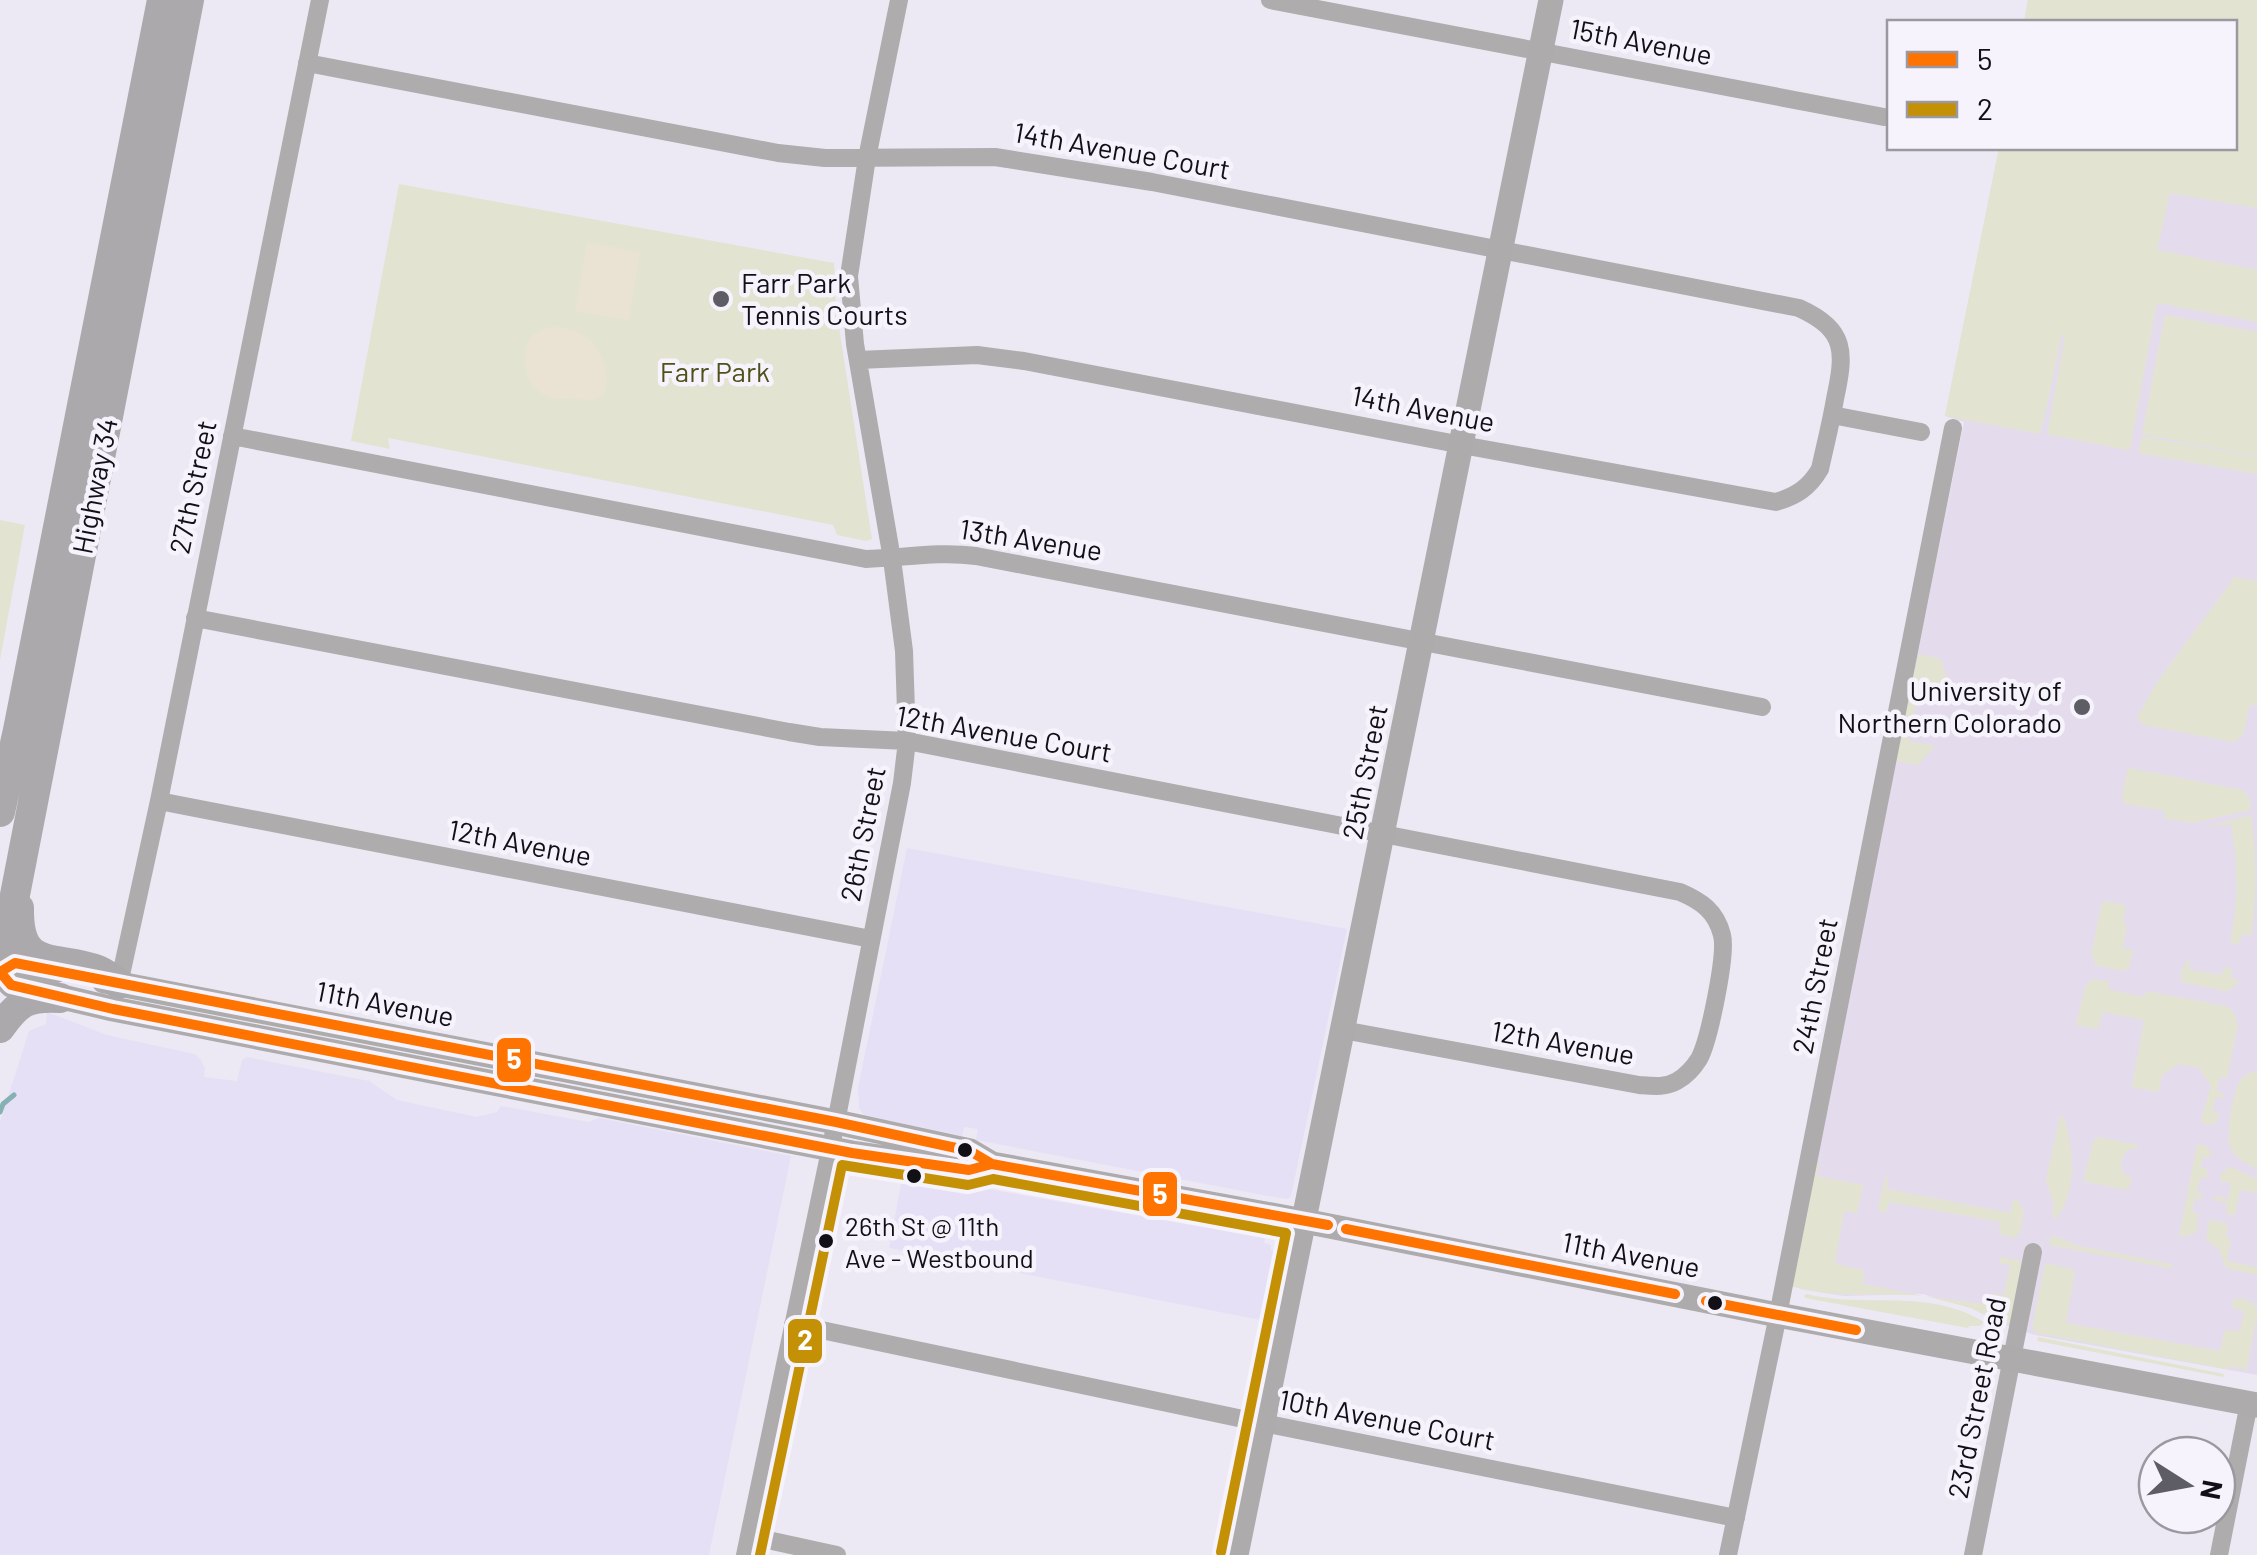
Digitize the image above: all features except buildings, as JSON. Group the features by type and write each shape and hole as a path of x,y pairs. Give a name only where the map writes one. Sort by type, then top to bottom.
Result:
{"highway":[{"name":"Highway 34","path":"0,812 162,0"},
{"name":"Highway 34","path":"0,972 189,0"},
{"path":"20,877 19,924 27,946 40,958 100,971 119,984"},
{"path":"0,1028 14,1008 26,1000 60,998"}],"main road":[{"name":"25th Street","path":"1236,1555 1551,0"},
{"name":"11th Avenue","path":"992,1164 968,1170 830,1148 60,998 10,985 0,972 15,963 836,1122 970,1150 992,1164 2253,1404"}],"street":[{"name":"27th Street","path":"119,984 320,0"},
{"name":"26th Street","path":"747,1546 836,1122 907,742 904,650 850,306 849,276 867,158 899,0"},
{"name":"15th Avenue","path":"1270,0 1884,118"},
{"name":"14th Avenue Court","path":"307,63 778,153 825,158 995,156 1152,182 1799,308 1817,316 1834,334 1842,360 1832,414"},
{"name":"14th Avenue","path":"858,360 977,355 1024,361 1776,502 1799,493 1813,481 1820,470 1832,414"},
{"path":"1832,414 1921,432"},
{"name":"24th Street","path":"1728,1555 1953,428"},
{"name":"13th Avenue","path":"232,436 866,559 952,553 976,556 1762,707"},
{"name":"12th Avenue Court","path":"195,618 789,732 907,742 1680,892 1696,898 1711,911 1722,935 1716,995"},
{"name":"12th Avenue","path":"158,800 870,938"},
{"name":"12th Avenue","path":"1343,1030 1658,1086 1674,1083 1699,1060 1716,995"},
{"name":"23rd Street Road","path":"1973,1555 2034,1252"},
{"name":"10th Avenue Court","path":"793,1324 1736,1518"},
{"path":"2219,1555 2253,1404"},
{"path":"747,1546 837,1555"}],"shaded area":[{"name":"University of Northern Colorado","path":"2028,0 2257,0 2257,1375 2035,1335 1971,1308 1923,1294 1844,1296 1800,1289 1811,1186 1964,422 1945,416 1999,150 2237,150 2237,20 2024,20"},
{"path":"907,848 1347,929 1291,1196 1268,1196 976,1140 978,1129 964,1127 962,1136 864,1115 859,1108 858,1088"},
{"path":"47,1012 107,1035 195,1054 205,1069 204,1077 237,1081 242,1060 247,1057 369,1081 397,1100 477,1117 497,1112 501,1106 589,1122 599,1118 791,1156 709,1555 0,1555 0,1122 29,1031 46,1024"},
{"path":"903,1174 1265,1238 1264,1243 1275,1251 1261,1320 889,1248"}],"green space":[{"path":"2028,0 2257,0 2257,208 2170,193 2157,250 2257,270 2257,322 2159,303 2127,450 2047,434 2065,336 2062,334 2045,415 2040,415 2044,416 2040,434 1945,416 1999,150 2237,150 2237,20 2024,20"},
{"name":"Farr Park","path":"399,184 834,263 836,308 872,539 837,535 833,525 388,438 390,449 351,441"},
{"path":"2165,315 2257,332 2257,456 2142,434"},
{"path":"2142,436 2257,457 2257,474 2138,453"},
{"path":"0,520 25,525 0,660"},
{"path":"2235,577 2257,581 2257,705 2250,705 2243,735 2233,742 2144,725 2137,718 2157,682"},
{"path":"1918,654 1941,659 1948,684 1947,692 1919,688 1908,741 1935,746 1918,765 1896,759"},
{"path":"2128,768 2242,790 2249,797 2251,810 2193,823 2164,818 2165,811 2125,804 2122,797"},
{"path":"2250,815 2255,855 2254,909 2251,936 2242,934 2240,944 2230,942 2236,883 2231,824 2202,828"},
{"path":"2102,901 2126,905 2123,948 2133,950 2129,968 2123,971 2095,965 2091,956"},
{"path":"2187,960 2189,970 2222,975 2224,967 2232,969 2231,978 2239,980 2225,991 2182,982"},
{"path":"2093,979 2109,982 2109,990 2145,997 2146,991 2225,1006 2233,1011 2238,1025 2227,1078 2219,1077 2217,1092 2224,1094 2223,1098 2215,1097 2213,1112 2220,1114 2215,1124 2206,1125 2201,1120 2211,1086 2199,1068 2178,1064 2162,1075 2158,1092 2132,1087 2144,1020 2102,1012 2098,1029 2076,1025 2085,987"},
{"path":"2257,1071 2257,1169 2233,1153 2229,1134 2239,1083 2245,1075"},
{"path":"2060,1116 2067,1130 2072,1170 2068,1197 2055,1220 2046,1180"},
{"path":"2098,1137 2138,1145 2138,1149 2132,1148 2123,1155 2121,1168 2132,1178 2128,1190 2086,1182 2093,1142"},
{"path":"2197,1144 2208,1146 2211,1153 2210,1157 2203,1157 2201,1168 2208,1169 2206,1178 2200,1178 2197,1192 2203,1194 2202,1199 2195,1198 2192,1212 2199,1214 2199,1227 2194,1234 2179,1237"},
{"path":"1816,1160 1817,1176 1863,1185 1857,1213 1844,1211 1835,1264 1864,1270 1863,1284 1923,1296 1840,1294 1790,1286"},
{"path":"2230,1167 2257,1179 2257,1193 2240,1190 2235,1215 2226,1214 2227,1203 2214,1200 2215,1196 2228,1199 2231,1183 2219,1181"},
{"path":"1886,1176 1887,1189 2010,1213 2013,1200 2018,1200 2024,1212 2020,1233 2014,1238 1999,1234 2000,1222 1889,1202 1886,1212 1881,1213 1878,1207"},
{"path":"2212,1220 2228,1224 2226,1237 2231,1239 2227,1261 2257,1267 2257,1275 2226,1268 2219,1250 2206,1239"},
{"path":"2051,1237 2075,1245 2173,1267 2049,1245"},
{"path":"2000,1257 2019,1260 2023,1266 2011,1323 2002,1324 1971,1308 1926,1296 1989,1305 1992,1294 2004,1295 2010,1265 2000,1263"},
{"path":"2045,1263 2075,1270 2066,1323 2220,1351 2225,1330 2240,1331 2244,1311 2233,1308 2232,1301 2237,1298 2251,1302 2257,1315 2246,1372 2036,1333 2032,1328"},
{"path":"1806,1294 1940,1305 1984,1322 1968,1328 1805,1298"},
{"path":"2038,1337 2224,1374 2223,1377 2037,1341"}],"sand":[{"path":"587,243 640,252 629,320 575,311"},
{"path":"550,327 584,335 593,343 606,372 603,394 592,399 556,399 536,388 525,365 526,347 534,335"}],"waterway":[{"path":"0,1112 14,1095"}],"transit line":[{"name":"5","path":"15,963 836,1122 970,1151 992,1164 969,1170 852,1153 113,1009 11,985 0,972 15,963"},
{"name":"5","path":"992,1164 1328,1225"},
{"name":"5","path":"992,1164 1328,1225"},
{"name":"2","path":"760,1555 842,1165 968,1185 993,1179 1286,1233 1221,1552"},
{"name":"5","path":"1346,1229 1675,1294"},
{"name":"5","path":"1346,1229 1675,1294"},
{"name":"5","path":"1706,1301 1856,1330"},
{"name":"5","path":"1706,1301 1856,1330"}],"place":[{"name":"Farr Park Tennis Courts","path":"721,299"},
{"name":"University of Northern Colorado","path":"2082,707"},
{"name":"26th St @ 11th Ave - Westbound","path":"826,1241"}]}
